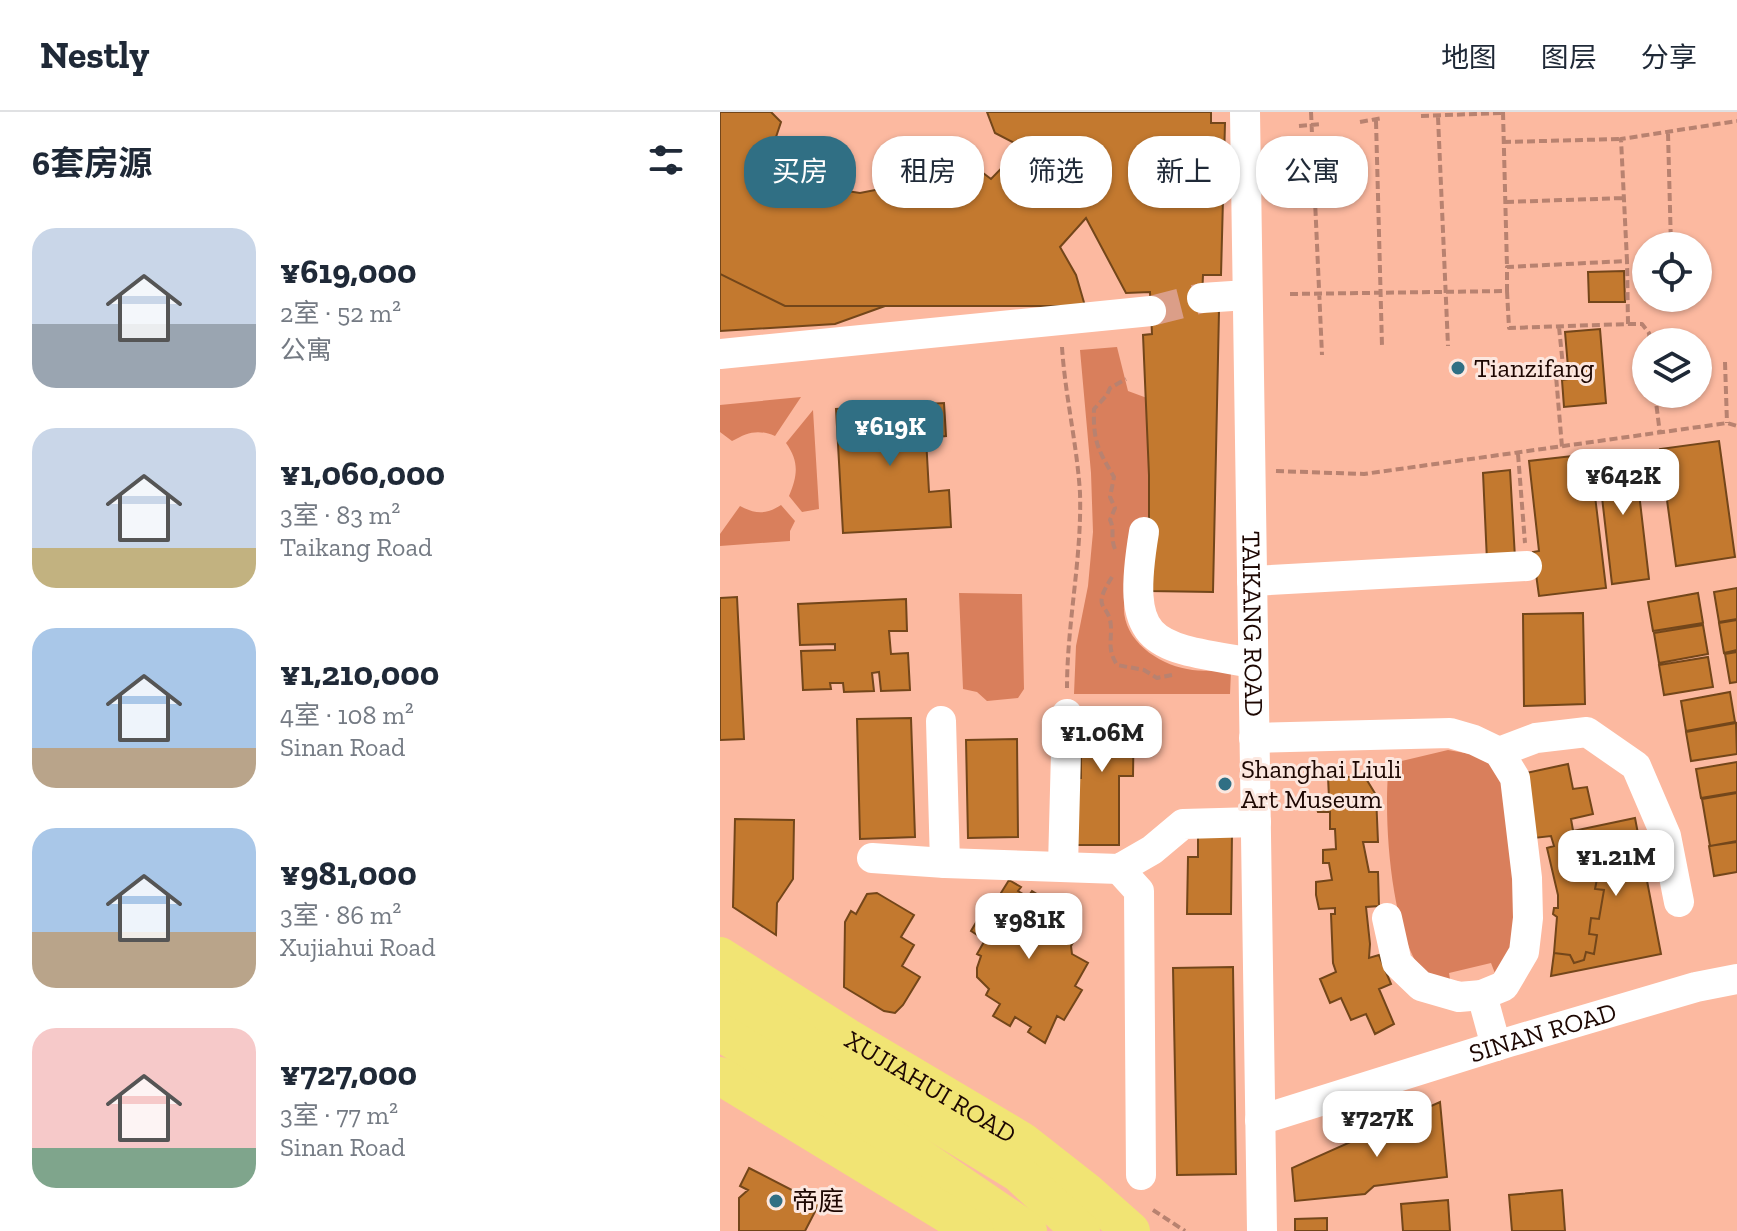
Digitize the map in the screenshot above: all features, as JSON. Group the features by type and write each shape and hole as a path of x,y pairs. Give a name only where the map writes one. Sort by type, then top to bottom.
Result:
{"main road":[{"name":"XUJIAHUI ROAD","path":"720,956 847,1037 1022,1141 1087,1192 1142,1221"},
{"name":"XUJIAHUI ROAD","path":"720,992 1018,1173 1081,1231"},
{"path":"720,1032 881,1131 1028,1231"},
{"path":"720,1076 975,1231"},
{"path":"720,1098 936,1231"}],"street":[{"name":"TAIKANG ROAD","path":"1245,112 1262,1231"},
{"path":"1202,298 1247,295"},
{"path":"720,354 1151,311"},
{"path":"1144,532 1137,574 1137,602 1146,626 1163,644 1188,652 1253,663"},
{"path":"1252,581 1527,566"},
{"path":"1063,866 1067,714"},
{"path":"941,721 945,863"},
{"path":"1499,752 1536,738 1587,732 1636,766 1666,836 1679,902"},
{"path":"1254,738 1450,733 1499,752 1515,778 1527,878 1528,918 1524,952 1504,986 1482,995 1459,997 1421,986 1397,963 1387,918"},
{"path":"872,858 1119,869 1152,850 1183,824 1256,822"},
{"path":"1119,869 1139,891 1141,1175"},
{"name":"SINAN ROAD","path":"1260,1120 1496,1046 1696,987 1737,979"},
{"path":"1482,995 1496,1046"}],"path":[{"path":"1311,112 1322,355"},
{"path":"1362,112 1362,122 1379,120 1382,346"},
{"path":"1421,116 1502,112 1509,328 1628,324 1642,324 1645,328"},
{"path":"1442,115 1448,346"},
{"path":"1503,142 1621,139 1737,121"},
{"path":"1299,126 1321,124"},
{"path":"1668,133 1671,232"},
{"path":"1621,139 1628,324"},
{"path":"1505,202 1624,198"},
{"path":"1507,267 1627,261"},
{"path":"1290,294 1507,291"},
{"path":"1559,327 1564,376 1556,376 1562,447"},
{"path":"1725,362 1727,423"},
{"path":"1063,367 1080,493 1076,573 1067,647 1067,714"},
{"path":"1657,408 1660,434"},
{"path":"1250,471 1364,474 1727,423 1737,426"},
{"path":"1518,454 1527,566"},
{"path":"1142,1221 1185,1231"}],"shaded area":[{"path":"1117,347 1128,391 1147,398 1153,476 1150,522 1125,598 1127,624 1141,645 1162,661 1192,670 1231,671 1230,694 1074,694 1076,646 1088,586 1093,532 1080,350"},
{"path":"801,397 775,436 753,432 732,441 720,432 720,405"},
{"path":"813,410 819,509 802,512 789,496 796,468 786,443"},
{"path":"781,505 795,521 790,531 790,541 720,546 720,534 740,506 760,512"},
{"path":"959,593 1022,594 1024,689 1018,698 987,701 977,692 963,689"},
{"path":"1448,750 1482,756 1507,784 1520,905 1510,948 1496,976 1491,963 1449,973 1452,992 1421,969 1408,946 1395,896 1387,810 1389,764"}],"building":[{"path":"720,112 771,112 781,122 776,136 744,136 744,208 856,208 856,192 872,191 872,208 984,208 984,174 991,179 1000,170 1000,208 1112,208 1112,136 1001,136 995,133 987,112 1211,112 1211,123 1225,123 1225,136 1128,136 1128,208 1223,208 1221,275 1203,275 1202,298 1219,311 1213,592 1149,591 1149,475 1143,335 1152,334 1150,292 1126,293 1086,218 1060,247 1076,275 1085,306 785,306 720,274"},
{"path":"1624,271 1625,302 1589,302 1588,272"},
{"path":"720,274 785,306 885,306 835,324 720,331"},
{"path":"1600,329 1606,403 1564,407 1562,380 1569,379 1565,332"},
{"path":"944,403 946,436 926,438 929,492 949,490 951,527 843,533 836,409"},
{"path":"1719,441 1735,557 1676,566 1660,449"},
{"path":"1634,450 1649,579 1612,584 1597,454"},
{"path":"1590,454 1606,588 1539,596 1533,552 1539,551 1529,461"},
{"path":"1510,470 1515,558 1487,561 1483,473"},
{"path":"1737,588 1737,619 1719,622 1714,592"},
{"path":"1698,593 1703,623 1653,631 1648,602"},
{"path":"737,597 744,739 720,740 720,598"},
{"path":"906,599 907,631 889,631 891,654 908,653 910,690 881,691 879,672 872,673 874,691 844,692 843,683 830,683 831,689 803,690 801,651 835,650 835,644 800,645 798,604"},
{"path":"1583,613 1585,704 1524,706 1523,614"},
{"path":"1737,620 1737,650 1724,653 1719,623"},
{"path":"1703,625 1708,654 1659,663 1654,633"},
{"path":"1737,652 1737,682 1730,683 1725,654"},
{"path":"1708,657 1713,687 1664,695 1659,665"},
{"path":"1730,692 1735,722 1686,731 1681,701"},
{"path":"1081,707 1134,707 1133,776 1119,776 1119,845 1072,845 1073,778 1081,778"},
{"path":"911,718 915,837 860,839 857,719"},
{"path":"1736,723 1737,754 1691,761 1686,732"},
{"path":"1017,739 1018,837 968,838 966,740"},
{"path":"1737,762 1737,792 1701,798 1696,769"},
{"path":"1568,764 1573,789 1587,787 1593,814 1571,819 1579,865 1592,865 1597,879 1595,889 1604,890 1599,919 1591,918 1589,934 1597,935 1594,954 1586,952 1584,960 1574,963 1570,955 1554,953 1557,917 1553,914 1554,908 1558,908 1558,895 1547,848 1554,846 1551,836 1534,838 1526,773"},
{"path":"1328,777 1365,777 1376,795 1378,842 1363,842 1369,872 1378,872 1379,906 1366,907 1369,958 1379,955 1391,984 1379,989 1394,1024 1375,1034 1366,1014 1351,1020 1341,998 1330,1003 1320,979 1336,972 1331,914 1335,914 1335,908 1319,909 1316,895 1316,882 1332,880 1329,863 1323,863 1323,850 1336,849 1335,829 1330,829 1330,812 1318,812 1316,806 1317,800 1329,798"},
{"path":"1737,793 1737,841 1710,846 1702,799"},
{"path":"1635,818 1661,954 1551,976 1554,953 1570,955 1574,963 1584,960 1586,952 1594,954 1597,935 1589,934 1591,918 1599,919 1604,890 1595,889 1597,879 1592,865 1579,865 1573,831"},
{"path":"735,819 794,820 793,879 777,903 776,935 733,907"},
{"path":"1198,833 1232,833 1231,914 1187,914 1188,857 1198,857"},
{"path":"1737,842 1737,872 1714,876 1709,846"},
{"path":"1009,880 1021,887 1018,891 1028,897 1032,891 1063,910 1058,917 1080,930 1071,946 1072,954 1088,963 1075,986 1082,990 1064,1020 1057,1016 1045,1043 1028,1032 1031,1027 1015,1017 1010,1026 993,1016 1000,1004 986,995 989,989 977,977 981,956 977,954 985,940 971,931 981,914 991,919 1000,904 996,901"},
{"path":"877,893 914,915 901,937 914,945 902,966 920,977 895,1013 884,1011 844,987 845,922 851,911 856,914 867,894"},
{"path":"1233,967 1236,1174 1177,1175 1173,968"},
{"path":"1440,1102 1447,1177 1374,1186 1365,1194 1295,1201 1292,1168"},
{"name":"帝庭","path":"749,1168 819,1204 805,1231 739,1231 739,1198 748,1190 740,1186"},
{"path":"1562,1190 1565,1231 1512,1231 1509,1195"},
{"path":"1448,1200 1450,1231 1403,1231 1401,1204"},
{"path":"1327,1218 1327,1231 1295,1231 1295,1219"}],"tunnel":[{"path":"1151,311 1202,298"}],"place":[{"name":"Tianzifang","path":"1458,368"},
{"name":"Shanghai Liuli Art Museum","path":"1225,784"},
{"name":"帝庭","path":"776,1201"}]}
